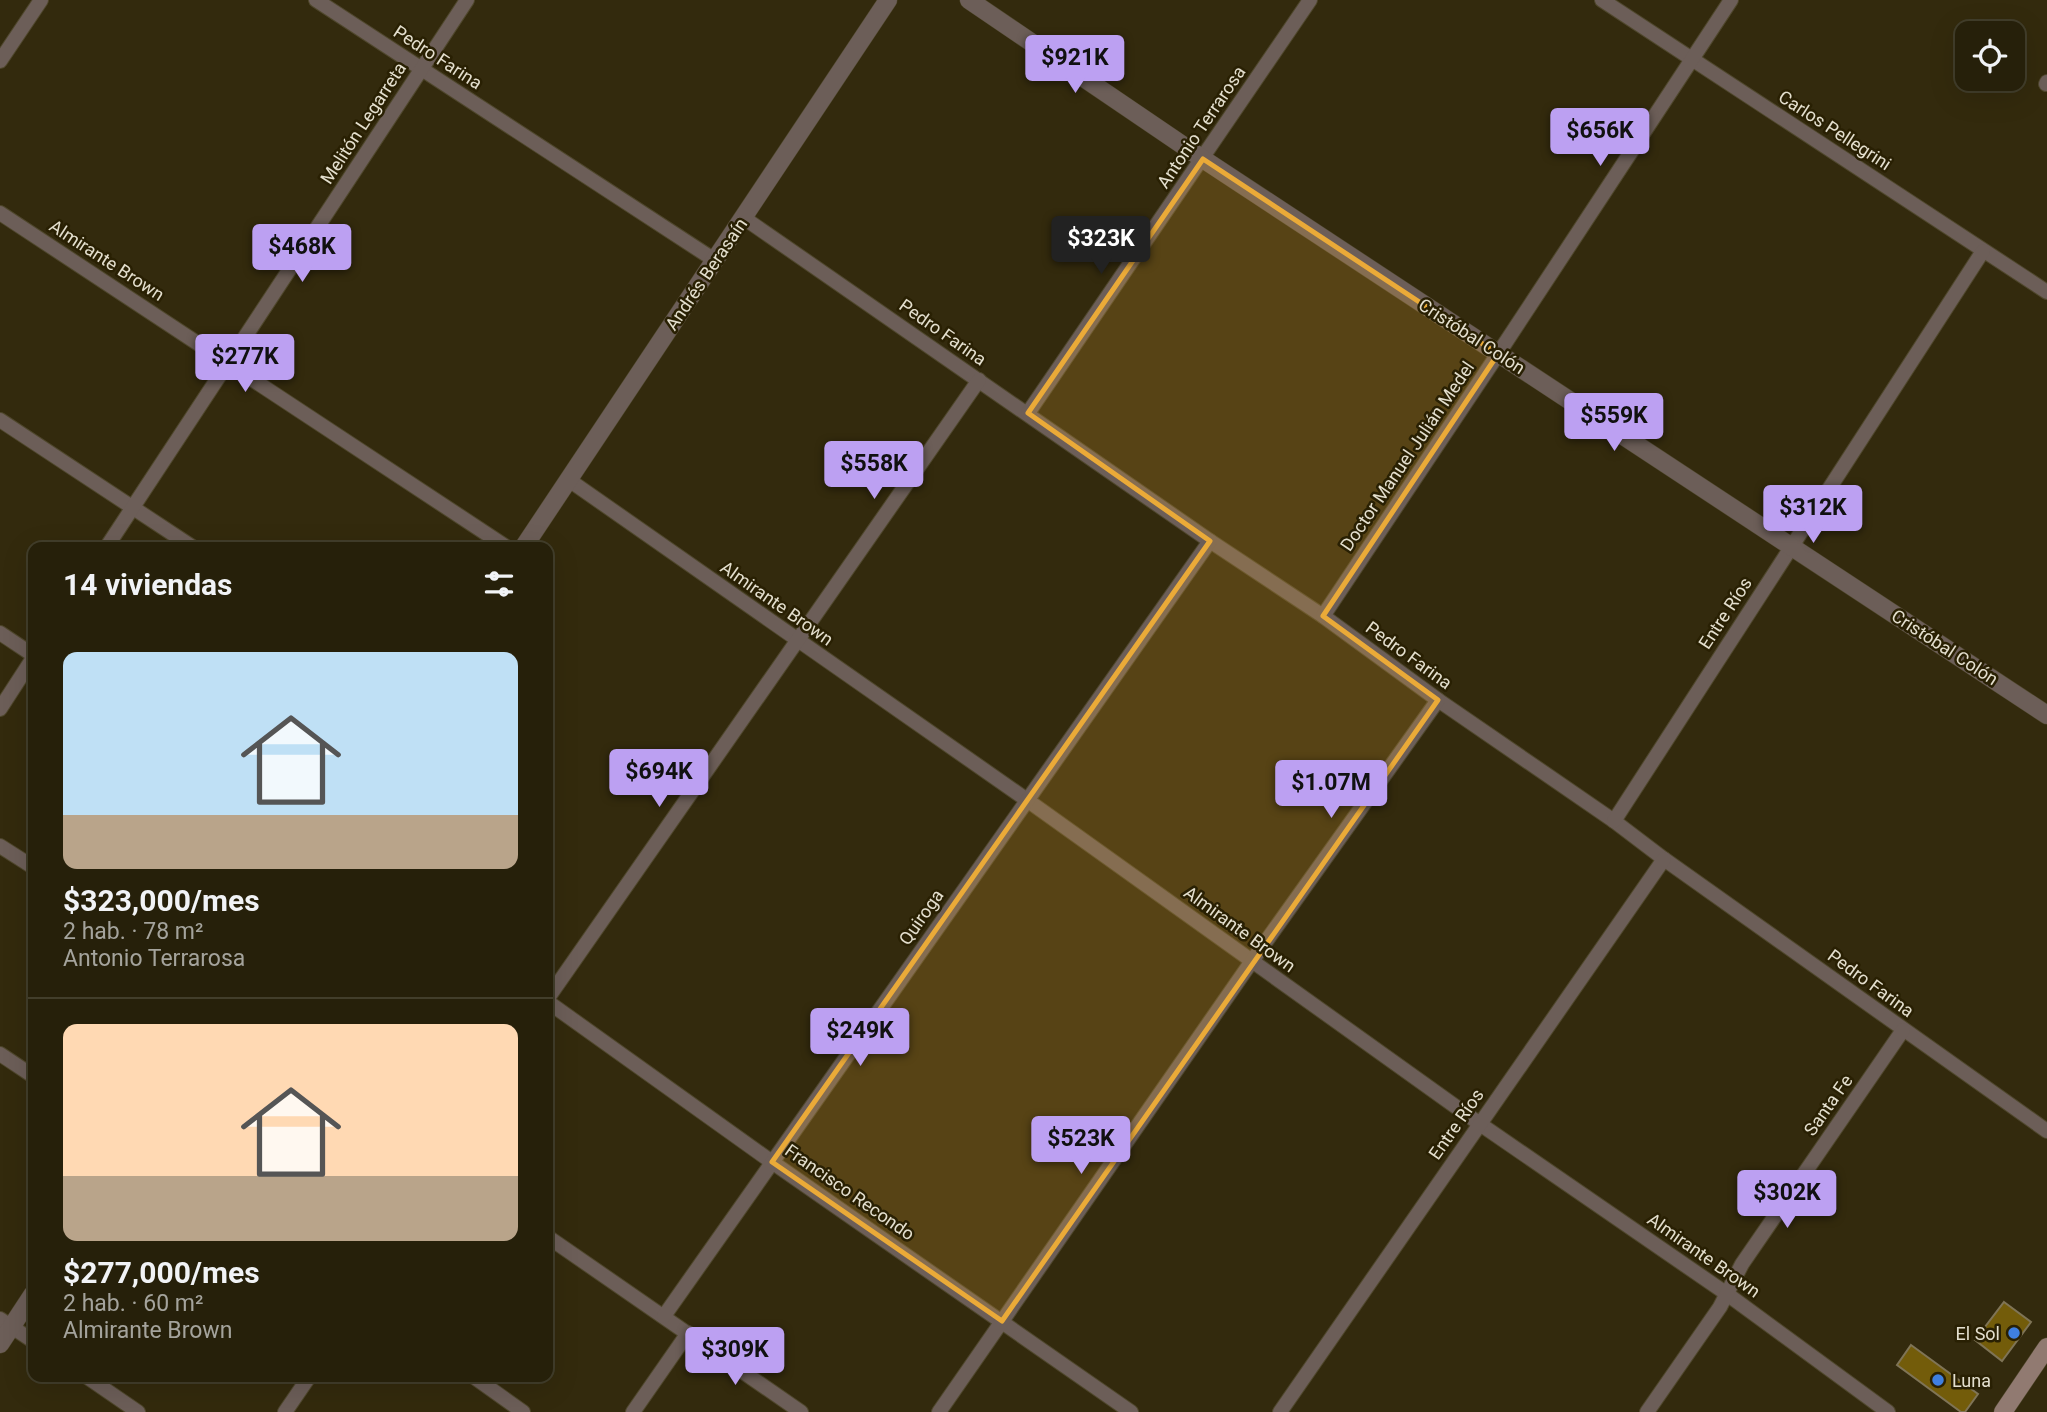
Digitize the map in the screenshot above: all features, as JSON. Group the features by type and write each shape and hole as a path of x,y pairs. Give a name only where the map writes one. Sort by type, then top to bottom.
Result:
{"main road":[{"path":"2003,1412 2047,1347"}],"street":[{"path":"0,61 41,0"},
{"name":"Pedro Farina","path":"316,0 716,261"},
{"name":"Melitón Legarreta","path":"110,542 467,0"},
{"name":"Andrés Berasaín","path":"527,542 888,0"},
{"name":"Cristóbal Colón","path":"969,0 1203,159 2047,715"},
{"name":"Antonio Terrarosa","path":"1028,414 1310,0"},
{"name":"Carlos Pellegrini","path":"1602,0 2047,292"},
{"name":"Doctor Manuel Julián Medel","path":"1323,616 1731,0"},
{"name":"Almirante Brown","path":"0,214 499,542"},
{"name":"Pedro Farina","path":"744,218 1210,541 1323,616 2047,1130"},
{"name":"Entre Ríos","path":"1614,821 1983,251"},
{"path":"553,993 979,380"},
{"path":"0,420 185,542"},
{"name":"Almirante Brown","path":"569,480 1027,800 1480,1124 1727,1294 1888,1412"},
{"name":"Quiroga","path":"664,1316 1210,541"},
{"path":"0,633 28,653"},
{"path":"0,709 28,664"},
{"path":"939,1412 1252,961 1438,700"},
{"path":"0,846 28,864"},
{"name":"Entre Ríos","path":"1280,1412 1664,859"},
{"name":"Francisco Recondo","path":"553,1004 772,1162 1131,1412"},
{"name":"Santa Fe","path":"1647,1412 1720,1307 1742,1264 1903,1030"},
{"path":"0,1054 28,1073"},
{"path":"553,1240 801,1412"},
{"path":"0,1344 6,1322 28,1299"},
{"path":"6,1322 28,1337"},
{"path":"633,1412 688,1333"},
{"path":"94,1382 138,1412"},
{"path":"285,1412 306,1382"},
{"path":"481,1382 523,1412"}],"highlighted area":[{"path":"1203,159 1498,354 1323,616 1438,700 1002,1321 772,1162 1210,541 1028,413"}],"building":[{"path":"2004,1302 2031,1322 2002,1361 1975,1340"},
{"name":"Luna","path":"1911,1345 1978,1394 1965,1412 1961,1412 1897,1365"}],"place":[{"name":"El Sol","path":"2014,1333"},
{"name":"Luna","path":"1938,1380"}]}
